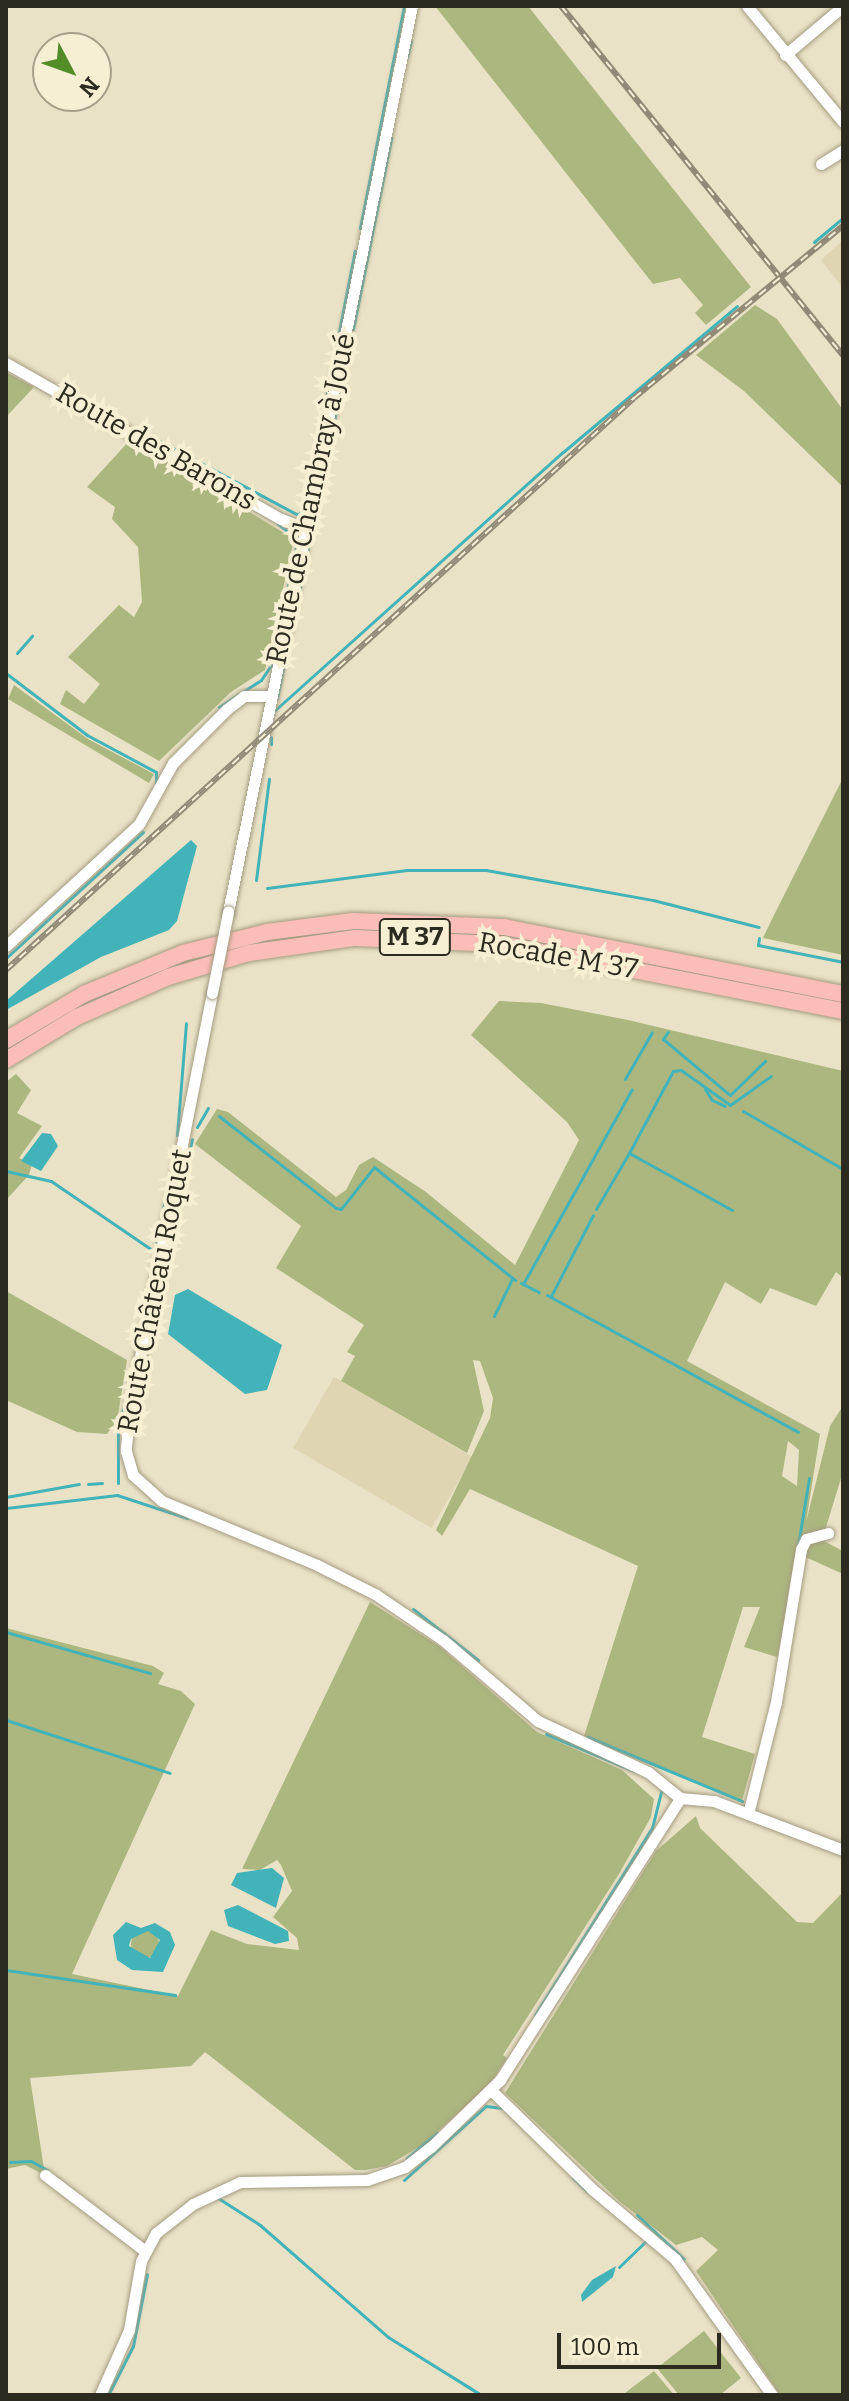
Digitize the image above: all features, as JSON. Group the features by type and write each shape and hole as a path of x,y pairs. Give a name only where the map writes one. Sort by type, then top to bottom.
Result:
{"highway":[{"name":"Rocade M 37","path":"6,1040 103,985 193,950 278,930 375,920 525,930 843,994"},
{"name":"Rocade M 37","path":"6,1060 77,1017 168,977 249,953 355,938 491,943 843,1011"}],"street":[{"name":"Route de Chambray à Joué","path":"212,993 269,696 307,529 412,6"},
{"path":"747,6 843,122"},
{"path":"785,55 843,6"},
{"path":"821,164 843,150"},
{"name":"Route des Barons","path":"6,363 281,519 307,529"},
{"path":"6,946 139,824 173,763 227,709 244,696 269,696"},
{"name":"Route Château Roquet","path":"212,993 129,1413 126,1451 133,1475 162,1501 317,1565 375,1594 443,1640 538,1721 648,1772 680,1798"},
{"path":"748,1814 776,1702 801,1549 806,1539 828,1533"},
{"path":"100,2395 129,2330 145,2251 177,2215 240,2182 347,2181 393,2173 431,2147 492,2091 680,1798 714,1801 843,1850"},
{"path":"492,2091 592,2189 675,2259 772,2395"},
{"path":"45,2175 145,2251"}],"shaded area":[{"path":"843,240 843,288 821,260"},
{"path":"334,1377 473,1457 432,1528 293,1448"}],"green space":[{"path":"435,6 528,6 751,287 706,325 695,313 703,305 680,278 653,284"},
{"path":"755,305 777,319 843,410 843,487 744,391 696,355"},
{"path":"6,372 34,387 6,417"},
{"path":"130,440 294,539 265,670 231,692 159,761 60,704 66,690 84,704 100,684 68,657 119,605 134,617 142,602 138,547 112,519 115,507 87,487"},
{"path":"14,685 88,739 154,774 149,783 8,699"},
{"path":"843,778 843,955 763,938 773,917"},
{"path":"499,1001 541,1003 628,1020 843,1071 843,1278 836,1272 816,1306 770,1288 761,1304 725,1282 687,1361 820,1434 806,1522 830,1426 843,1406 843,1472 822,1540 843,1551 843,1574 801,1555 777,1657 744,1647 760,1607 743,1607 702,1737 755,1754 742,1801 584,1736 638,1566 470,1489 442,1536 436,1530 490,1418 493,1398 480,1361 473,1360 484,1411 467,1453 341,1381 355,1356 347,1352 364,1325 276,1268 301,1226 195,1144 217,1109 228,1112 336,1197 346,1190 359,1165 373,1157 426,1192 515,1265 579,1140 567,1122 471,1035","holes":["788,1441 799,1450 797,1486 782,1476"]},
{"path":"16,1074 31,1090 17,1113 42,1126 19,1158 32,1164 29,1175 6,1200 6,1082"},
{"path":"6,1291 127,1360 117,1421 107,1434 77,1432 6,1400"},
{"path":"370,1602 439,1646 537,1732 622,1770 654,1799 651,1817 619,1874 503,2055 507,2058 490,2084 424,2144 387,2166 366,2170 355,2170 205,2052 191,2066 30,2078 45,2175 25,2165 6,2169 6,1628 153,1666 164,1673 158,1684 181,1691 195,1704 72,1974 178,1996 211,1930 247,1944 299,1950 297,1938 273,1917 292,1891 281,1865 277,1860 260,1870 242,1869"},
{"path":"696,1816 700,1828 797,1922 813,1923 843,1892 843,2395 780,2395 696,2271 718,2250 702,2237 676,2245 619,2201 505,2093 656,1851"},
{"path":"145,1930 155,1934 159,1944 155,1954 145,1958 135,1954 131,1944 135,1934"},
{"path":"704,2331 741,2378 720,2395 679,2395 657,2368"},
{"path":"654,2371 674,2395 623,2395 630,2389"}],"water":[{"path":"191,840 197,846 177,921 169,930 101,957 6,1010 6,1001"},
{"path":"42,1133 51,1134 58,1146 41,1171 21,1161"},
{"path":"188,1289 282,1345 267,1390 245,1394 168,1334 175,1295"},
{"path":"272,1868 284,1878 276,1908 231,1885 237,1873"},
{"path":"238,1905 288,1931 289,1941 275,1944 228,1926 224,1910"},
{"path":"126,1922 141,1928 155,1923 170,1932 175,1945 163,1972 132,1970 117,1960 113,1935","holes":["148,1931 160,1940 150,1958 129,1946 131,1939"]},
{"path":"616,2266 613,2277 582,2302 581,2295 592,2280"}],"waterway":[{"path":"360,228 404,6"},
{"path":"407,57 411,41"},
{"path":"353,329 391,138"},
{"path":"814,242 843,218"},
{"path":"137,429 298,515 305,505 355,251"},
{"path":"274,711 563,452 737,306"},
{"path":"277,698 350,341"},
{"path":"219,707 261,680 271,665 298,539 278,524"},
{"path":"17,653 32,636"},
{"path":"7,674 87,735 156,772 156,784"},
{"path":"271,737 271,744"},
{"path":"256,880 269,779"},
{"path":"6,958 143,832"},
{"path":"267,888 407,870 486,870 653,900 759,927"},
{"path":"759,938 758,945 843,962"},
{"path":"177,1135 186,1023"},
{"path":"625,1079 652,1032"},
{"path":"668,1032 663,1039 730,1095 765,1061"},
{"path":"732,1210 629,1153 673,1071 681,1070 730,1105 771,1076"},
{"path":"523,1284 632,1089"},
{"path":"705,1089 712,1100 725,1106"},
{"path":"197,1127 208,1108"},
{"path":"743,1111 843,1169"},
{"path":"219,1116 336,1208 341,1209 374,1167 515,1280"},
{"path":"181,1187 192,1139"},
{"path":"596,1209 629,1153"},
{"path":"6,1171 51,1181 155,1252"},
{"path":"137,1346 167,1189"},
{"path":"171,1242 178,1208"},
{"path":"551,1296 593,1215"},
{"path":"152,1335 168,1256"},
{"path":"494,1316 512,1279"},
{"path":"521,1283 539,1292"},
{"path":"547,1295 798,1432"},
{"path":"118,1483 118,1433 132,1367"},
{"path":"798,1545 809,1478"},
{"path":"88,1484 102,1483"},
{"path":"6,1497 79,1484"},
{"path":"6,1508 117,1495 187,1518"},
{"path":"413,1609 478,1660"},
{"path":"6,1632 150,1673"},
{"path":"6,1720 170,1773"},
{"path":"546,1734 634,1771"},
{"path":"588,1737 742,1801"},
{"path":"535,2015 652,1828 661,1791"},
{"path":"6,1970 175,1995"},
{"path":"404,2180 486,2106 502,2108"},
{"path":"407,2158 437,2133"},
{"path":"10,2162 31,2161 47,2170"},
{"path":"573,2178 588,2192"},
{"path":"218,2198 260,2225 388,2337 481,2395"},
{"path":"637,2215 684,2259"},
{"path":"619,2267 648,2239"},
{"path":"108,2395 133,2346 147,2274"}],"railway":[{"path":"561,6 843,356"},
{"path":"6,970 634,398 843,226"}]}
